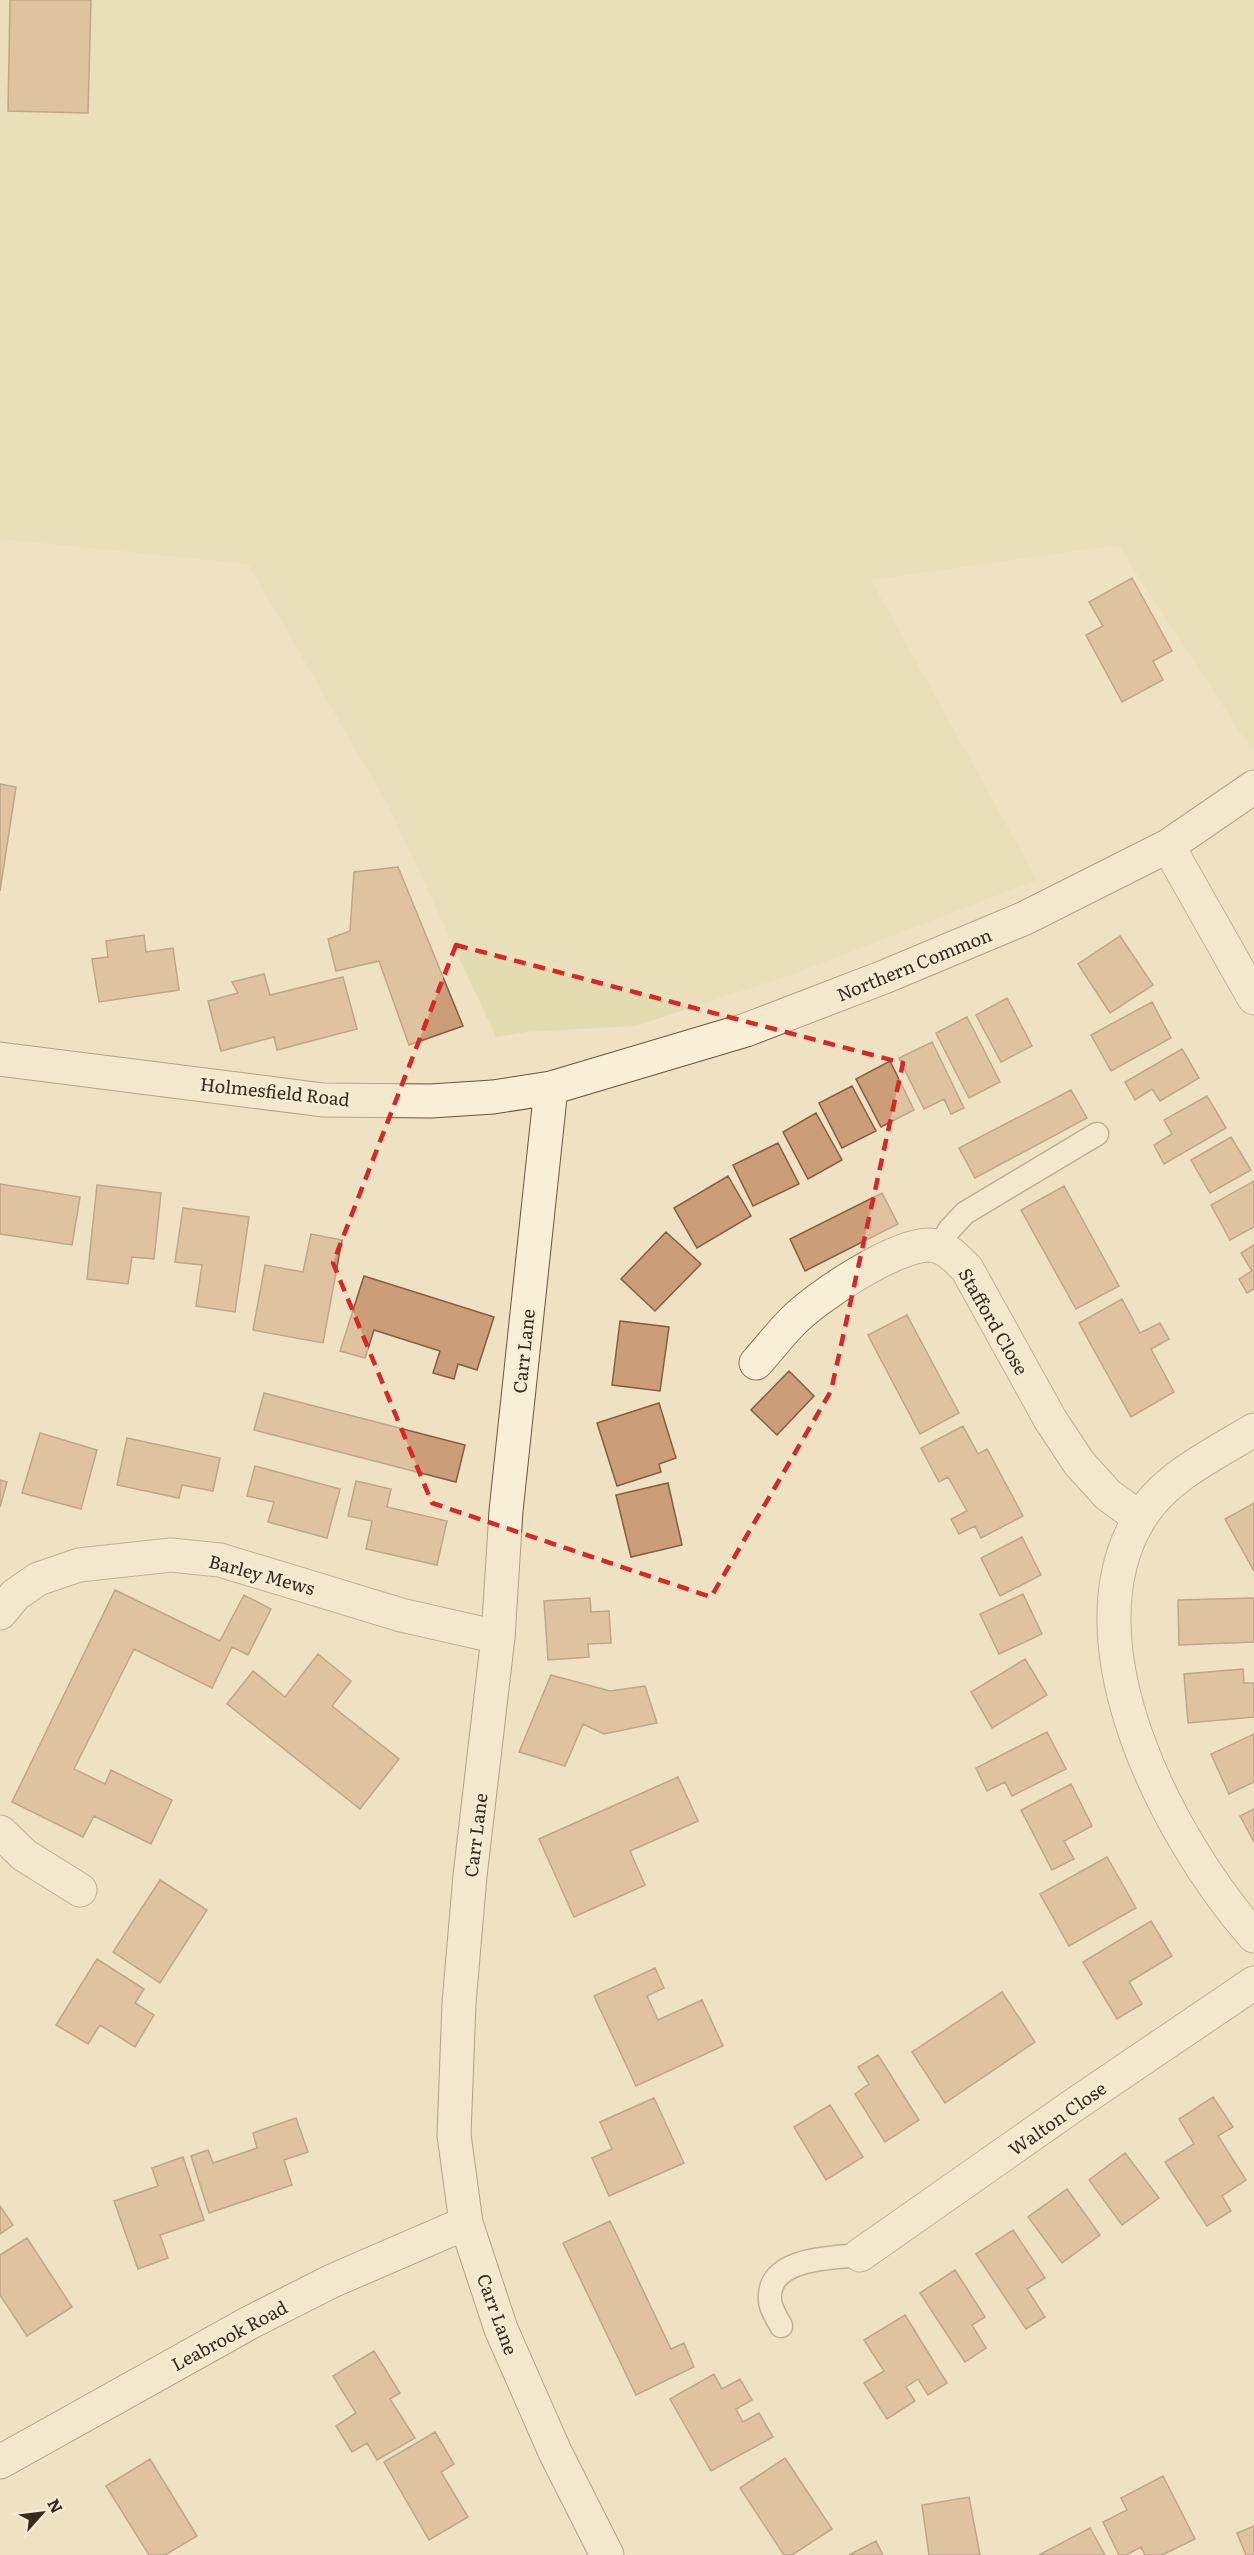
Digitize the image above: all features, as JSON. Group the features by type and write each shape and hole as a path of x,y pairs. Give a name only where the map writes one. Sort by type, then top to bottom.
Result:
{"street":[{"name":"Northern Common","path":"551,1088 746,1030 884,977 1024,918 1168,846 1254,787"},
{"path":"1168,846 1254,998"},
{"name":"Holmesfield Road","path":"0,1059 323,1100 431,1101 493,1097 551,1088"},
{"name":"Carr Lane","path":"551,1088 506,1511 498,1637 470,1876 459,2003 454,2135 466,2223 501,2329 555,2452 607,2555"},
{"path":"756,1363 793,1321 826,1293 899,1251 931,1245 940,1248"},
{"name":"Stafford Close","path":"940,1248 952,1253 967,1269 1050,1419 1079,1463 1108,1494 1140,1518"},
{"path":"1254,1430 1197,1464 1161,1492 1140,1518 1126,1552 1116,1588 1114,1636 1120,1684 1137,1737 1164,1803 1196,1859 1254,1936"},
{"name":"Barley Mews","path":"0,1613 15,1595 38,1579 79,1565 171,1555 220,1560 401,1615 498,1637"},
{"path":"0,1832 24,1855 80,1890"},
{"name":"Walton Close","path":"861,2255 1254,1983"},
{"name":"Leabrook Road","path":"0,2462 259,2318 332,2281 466,2223"}],"lane":[{"path":"940,1248 949,1230 965,1213 1097,1134"},
{"path":"781,2326 770,2301 773,2282 787,2268 822,2258 861,2255"}],"highlighted area":[{"path":"456,945 903,1063 831,1391 711,1597 432,1503 333,1263"}],"shaded area":[{"path":"0,0 1254,0 1254,747 1251,749 1118,545 871,580 1037,880 796,973 636,1026 526,1032 496,1037 389,807 248,564 0,539"}],"building":[{"path":"10,0 91,0 88,113 8,111"},
{"path":"1132,578 1172,651 1153,661 1163,680 1122,702 1086,635 1103,626 1089,602"},
{"path":"0,784 16,787 0,891"},
{"path":"398,867 463,1026 409,1045 379,961 336,971 328,939 350,931 354,872"},
{"path":"144,935 146,952 173,948 179,990 99,1002 92,959 108,957 106,941"},
{"path":"1120,936 1153,985 1110,1013 1078,964"},
{"path":"264,974 270,995 343,977 357,1029 277,1050 274,1037 221,1051 208,1001 238,993 232,982"},
{"path":"1007,998 1032,1046 1001,1062 976,1015"},
{"path":"1152,1002 1171,1038 1111,1071 1091,1035"},
{"path":"967,1017 1000,1082 969,1098 936,1033"},
{"path":"932,1042 964,1108 951,1114 944,1099 924,1109 899,1058"},
{"path":"1182,1049 1199,1078 1160,1101 1152,1089 1135,1100 1125,1082"},
{"path":"890,1061 914,1110 881,1127 856,1079"},
{"path":"852,1086 876,1131 842,1148 819,1103"},
{"path":"1071,1090 1087,1118 975,1178 959,1148"},
{"path":"1207,1096 1226,1128 1164,1164 1154,1145 1172,1134 1164,1120"},
{"path":"816,1113 842,1160 808,1179 783,1132"},
{"path":"1231,1137 1251,1170 1210,1193 1191,1160"},
{"path":"778,1143 799,1184 753,1206 733,1165"},
{"path":"728,1176 751,1216 697,1248 674,1208"},
{"path":"1254,1181 1254,1227 1230,1240 1211,1205"},
{"path":"0,1184 80,1197 72,1245 0,1234"},
{"path":"97,1185 161,1193 154,1259 132,1257 128,1284 87,1279"},
{"path":"1064,1186 1119,1286 1076,1309 1021,1210"},
{"path":"882,1193 898,1224 805,1271 790,1239"},
{"path":"183,1208 249,1217 235,1312 196,1306 202,1265 175,1262"},
{"path":"666,1232 701,1264 655,1311 621,1279"},
{"path":"311,1234 342,1240 323,1343 253,1330 265,1265 303,1272"},
{"path":"1254,1245 1254,1289 1247,1293 1239,1279 1252,1271 1241,1253"},
{"path":"364,1276 494,1317 477,1370 458,1364 454,1379 433,1373 440,1351 374,1330 365,1358 340,1351"},
{"path":"1122,1299 1140,1333 1160,1323 1169,1339 1151,1349 1174,1392 1131,1417 1079,1323"},
{"path":"907,1315 959,1413 920,1434 868,1335"},
{"path":"620,1321 669,1327 660,1391 612,1385"},
{"path":"789,1371 814,1396 777,1435 751,1410"},
{"path":"264,1393 465,1445 456,1482 254,1430"},
{"path":"659,1403 676,1458 659,1464 661,1472 617,1486 597,1423"},
{"path":"963,1426 978,1454 987,1449 1023,1516 981,1538 975,1526 959,1534 951,1519 967,1511 948,1477 939,1482 921,1448"},
{"path":"40,1433 97,1450 81,1509 22,1493"},
{"path":"127,1438 220,1458 213,1491 182,1485 179,1498 117,1485"},
{"path":"255,1466 340,1489 327,1538 268,1522 274,1502 247,1496"},
{"path":"0,1480 7,1482 0,1507"},
{"path":"356,1481 391,1489 387,1507 447,1521 437,1565 366,1549 372,1521 348,1516"},
{"path":"668,1483 682,1545 631,1557 616,1495"},
{"path":"1254,1503 1254,1571 1225,1519"},
{"path":"1022,1537 1041,1575 1000,1596 981,1558"},
{"path":"115,1590 220,1641 244,1595 271,1609 248,1655 232,1647 212,1688 134,1649 74,1769 105,1784 111,1770 172,1800 151,1844 94,1816 83,1837 12,1802"},
{"path":"1023,1594 1042,1634 999,1654 980,1614"},
{"path":"590,1598 591,1612 609,1611 611,1643 588,1644 589,1657 548,1660 544,1601"},
{"path":"1254,1598 1254,1642 1179,1645 1178,1600"},
{"path":"318,1654 351,1681 332,1706 399,1759 360,1809 227,1704 253,1671 285,1697"},
{"path":"1025,1659 1047,1695 992,1728 971,1692"},
{"path":"1243,1669 1244,1683 1254,1683 1254,1717 1188,1723 1184,1674"},
{"path":"551,1675 610,1691 645,1686 657,1723 604,1734 583,1724 565,1766 519,1752"},
{"path":"1047,1732 1066,1769 1012,1796 1005,1782 987,1791 976,1768"},
{"path":"1254,1734 1254,1782 1229,1794 1211,1754"},
{"path":"678,1777 698,1821 630,1851 645,1885 574,1917 539,1839"},
{"path":"1071,1784 1092,1826 1064,1841 1074,1859 1052,1870 1021,1810"},
{"path":"1254,1809 1254,1842 1240,1816"},
{"path":"1107,1857 1136,1908 1069,1946 1040,1894"},
{"path":"160,1880 207,1910 160,1983 113,1952"},
{"path":"1151,1921 1172,1956 1129,1982 1142,2004 1117,2019 1083,1962"},
{"path":"97,1959 144,1989 135,2003 154,2015 135,2047 100,2025 88,2044 56,2025"},
{"path":"655,1968 664,1988 647,1996 658,2020 702,2000 723,2046 636,2086 594,1996"},
{"path":"1002,1992 1035,2042 945,2103 912,2052"},
{"path":"878,2055 919,2120 885,2142 855,2094 869,2084 858,2067"},
{"path":"1213,2097 1233,2127 1218,2136 1246,2180 1222,2196 1231,2211 1207,2226 1165,2162 1194,2144 1179,2119"},
{"path":"654,2098 684,2163 609,2196 592,2158 612,2149 600,2122"},
{"path":"830,2105 863,2157 826,2180 794,2127"},
{"path":"296,2118 308,2152 284,2160 292,2185 209,2213 191,2156 208,2150 213,2163 257,2148 253,2133"},
{"path":"1125,2153 1159,2198 1122,2225 1089,2180"},
{"path":"183,2157 204,2220 160,2235 168,2258 138,2269 114,2201 158,2186 152,2168"},
{"path":"1067,2189 1100,2235 1062,2263 1028,2217"},
{"path":"0,2206 13,2225 0,2234"},
{"path":"610,2221 671,2349 684,2343 694,2367 636,2395 563,2243"},
{"path":"1013,2230 1045,2278 1027,2289 1045,2317 1026,2329 976,2254"},
{"path":"27,2238 72,2307 27,2336 0,2295 0,2255"},
{"path":"955,2270 985,2317 972,2325 986,2348 965,2362 920,2293"},
{"path":"905,2315 947,2383 928,2395 918,2379 906,2387 915,2401 887,2419 864,2383 884,2371 864,2340"},
{"path":"374,2351 400,2393 390,2399 415,2438 377,2460 367,2443 352,2452 336,2426 356,2413 333,2376"},
{"path":"714,2374 722,2389 740,2379 752,2400 736,2409 743,2422 759,2413 773,2437 711,2471 670,2399"},
{"path":"435,2432 454,2464 441,2472 468,2517 429,2540 384,2462"},
{"path":"785,2458 832,2529 792,2555 784,2555 740,2488"},
{"path":"150,2459 197,2536 165,2555 149,2555 106,2486"},
{"path":"1163,2476 1195,2539 1162,2555 1145,2555 1141,2547 1126,2555 1119,2555 1103,2522 1127,2510 1121,2498"},
{"path":"969,2497 980,2555 929,2555 922,2505"},
{"path":"1254,2526 1254,2555 1246,2555 1237,2533"},
{"path":"1090,2528 1105,2555 1039,2555"},
{"path":"876,2541 883,2555 849,2555"}]}
